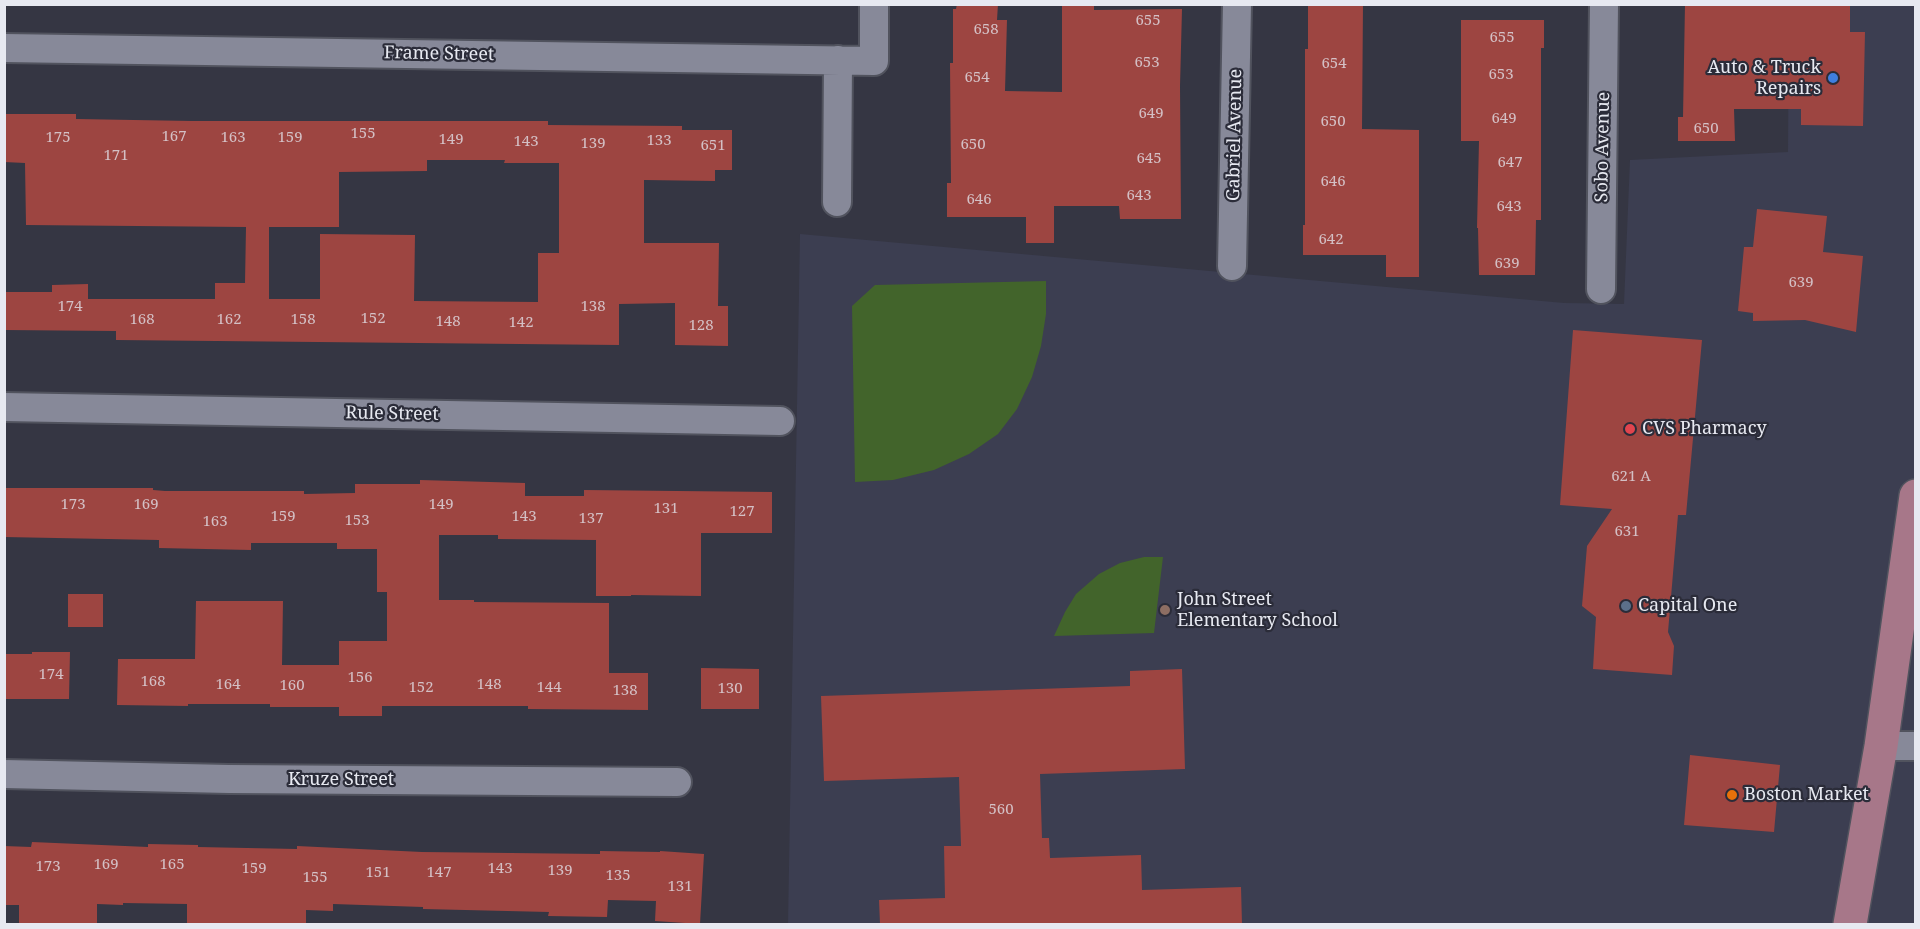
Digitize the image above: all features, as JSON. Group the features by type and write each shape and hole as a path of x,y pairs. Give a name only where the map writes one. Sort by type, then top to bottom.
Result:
{"main road":[{"path":"1850,924 1881,746 1916,496"}],"street":[{"name":"Frame Street","path":"4,48 874,61 874,4"},
{"name":"Gabriel Avenue","path":"1232,266 1237,4"},
{"name":"Sobo Avenue","path":"1601,289 1604,4"},
{"path":"837,202 838,60"},
{"name":"Rule Street","path":"4,407 780,421"},
{"path":"1881,746 1916,746"},
{"name":"Kruze Street","path":"4,774 229,779 677,782"}],"shaded area":[{"name":"John Street Elementary School","path":"1789,5 1915,5 1915,924 788,924 800,234 1564,303 1624,304 1630,160 1788,152"}],"green space":[{"path":"1046,281 1046,314 1041,346 1032,377 1017,409 998,434 969,454 934,470 893,480 855,482 852,306 875,285"},
{"path":"1144,557 1163,557 1154,633 1054,636 1076,594 1099,574 1120,563"}],"building":[{"path":"957,4 998,4 997,20 1007,20 1005,91 1062,92 1062,4 1094,4 1094,10 1182,9 1181,219 1120,219 1119,206 1054,206 1054,243 1026,243 1026,217 947,217 947,183 951,183 950,63 953,63 953,9 956,9"},
{"path":"1308,4 1363,4 1362,129 1419,130 1419,277 1386,277 1386,255 1303,255 1305,49 1308,49"},
{"path":"1685,4 1850,6 1850,32 1865,32 1863,126 1801,125 1801,109 1734,109 1735,141 1678,141 1678,117 1683,117"},
{"path":"1461,20 1544,20 1544,48 1541,48 1541,220 1536,220 1535,275 1479,275 1477,228 1479,141 1461,141"},
{"path":"4,114 76,114 76,119 192,121 548,121 548,125 682,126 682,130 732,130 732,170 715,170 715,181 644,180 644,243 719,243 718,306 728,306 728,346 675,345 675,303 619,304 619,345 116,340 116,331 4,330 4,292 52,292 52,285 88,284 88,299 215,299 215,283 245,283 246,227 26,225 25,163 4,162","holes":["427,160 505,160 504,163 559,163 559,253 538,253 538,302 414,301 415,235 320,234 320,299 269,299 269,227 339,227 339,172 427,171"]},
{"path":"1757,209 1827,216 1823,252 1863,256 1856,332 1805,320 1753,321 1753,313 1738,311 1744,247 1753,247"},
{"name":"CVS Pharmacy","path":"1573,330 1702,340 1686,515 1678,515 1668,632 1674,646 1672,675 1593,669 1596,617 1582,606 1587,546 1612,509 1560,505"},
{"path":"420,480 525,483 525,496 584,496 584,490 772,492 772,533 701,533 701,596 596,596 596,540 498,539 498,535 439,535 439,600 609,603 609,673 648,673 648,710 528,709 528,706 382,706 382,716 339,716 339,707 270,707 270,704 117,705 118,659 195,659 196,601 283,601 282,665 339,665 339,641 387,641 387,592 377,592 377,549 337,549 337,543 251,543 251,550 159,548 159,540 4,537 4,488 304,491 304,494 355,493 355,484 420,484"},
{"path":"68,594 103,594 103,627 68,627"},
{"path":"32,652 70,652 69,699 4,699 4,654 32,654"},
{"path":"701,668 759,669 759,709 701,709"},
{"path":"1182,669 1185,769 1040,774 1042,838 1049,838 1050,858 1141,855 1142,890 1241,887 1242,924 880,924 879,900 945,898 944,846 961,846 959,777 824,781 821,696 1130,686 1130,671"},
{"name":"Boston Market","path":"1690,755 1780,765 1774,832 1684,825"},
{"path":"32,842 148,847 148,844 297,849 297,846 422,852 600,854 600,851 660,851 704,854 700,924 655,921 656,901 608,900 607,917 548,916 549,912 333,904 333,911 306,910 306,924 187,924 187,904 123,903 123,905 97,904 97,924 19,924 19,905 4,905 4,846 31,847"}],"place":[{"name":"Auto & Truck Repairs","path":"1833,78"},
{"name":"CVS Pharmacy","path":"1630,429"},
{"name":"Capital One","path":"1626,606"},
{"name":"John Street Elementary School","path":"1165,610"},
{"name":"Boston Market","path":"1732,795"}]}
